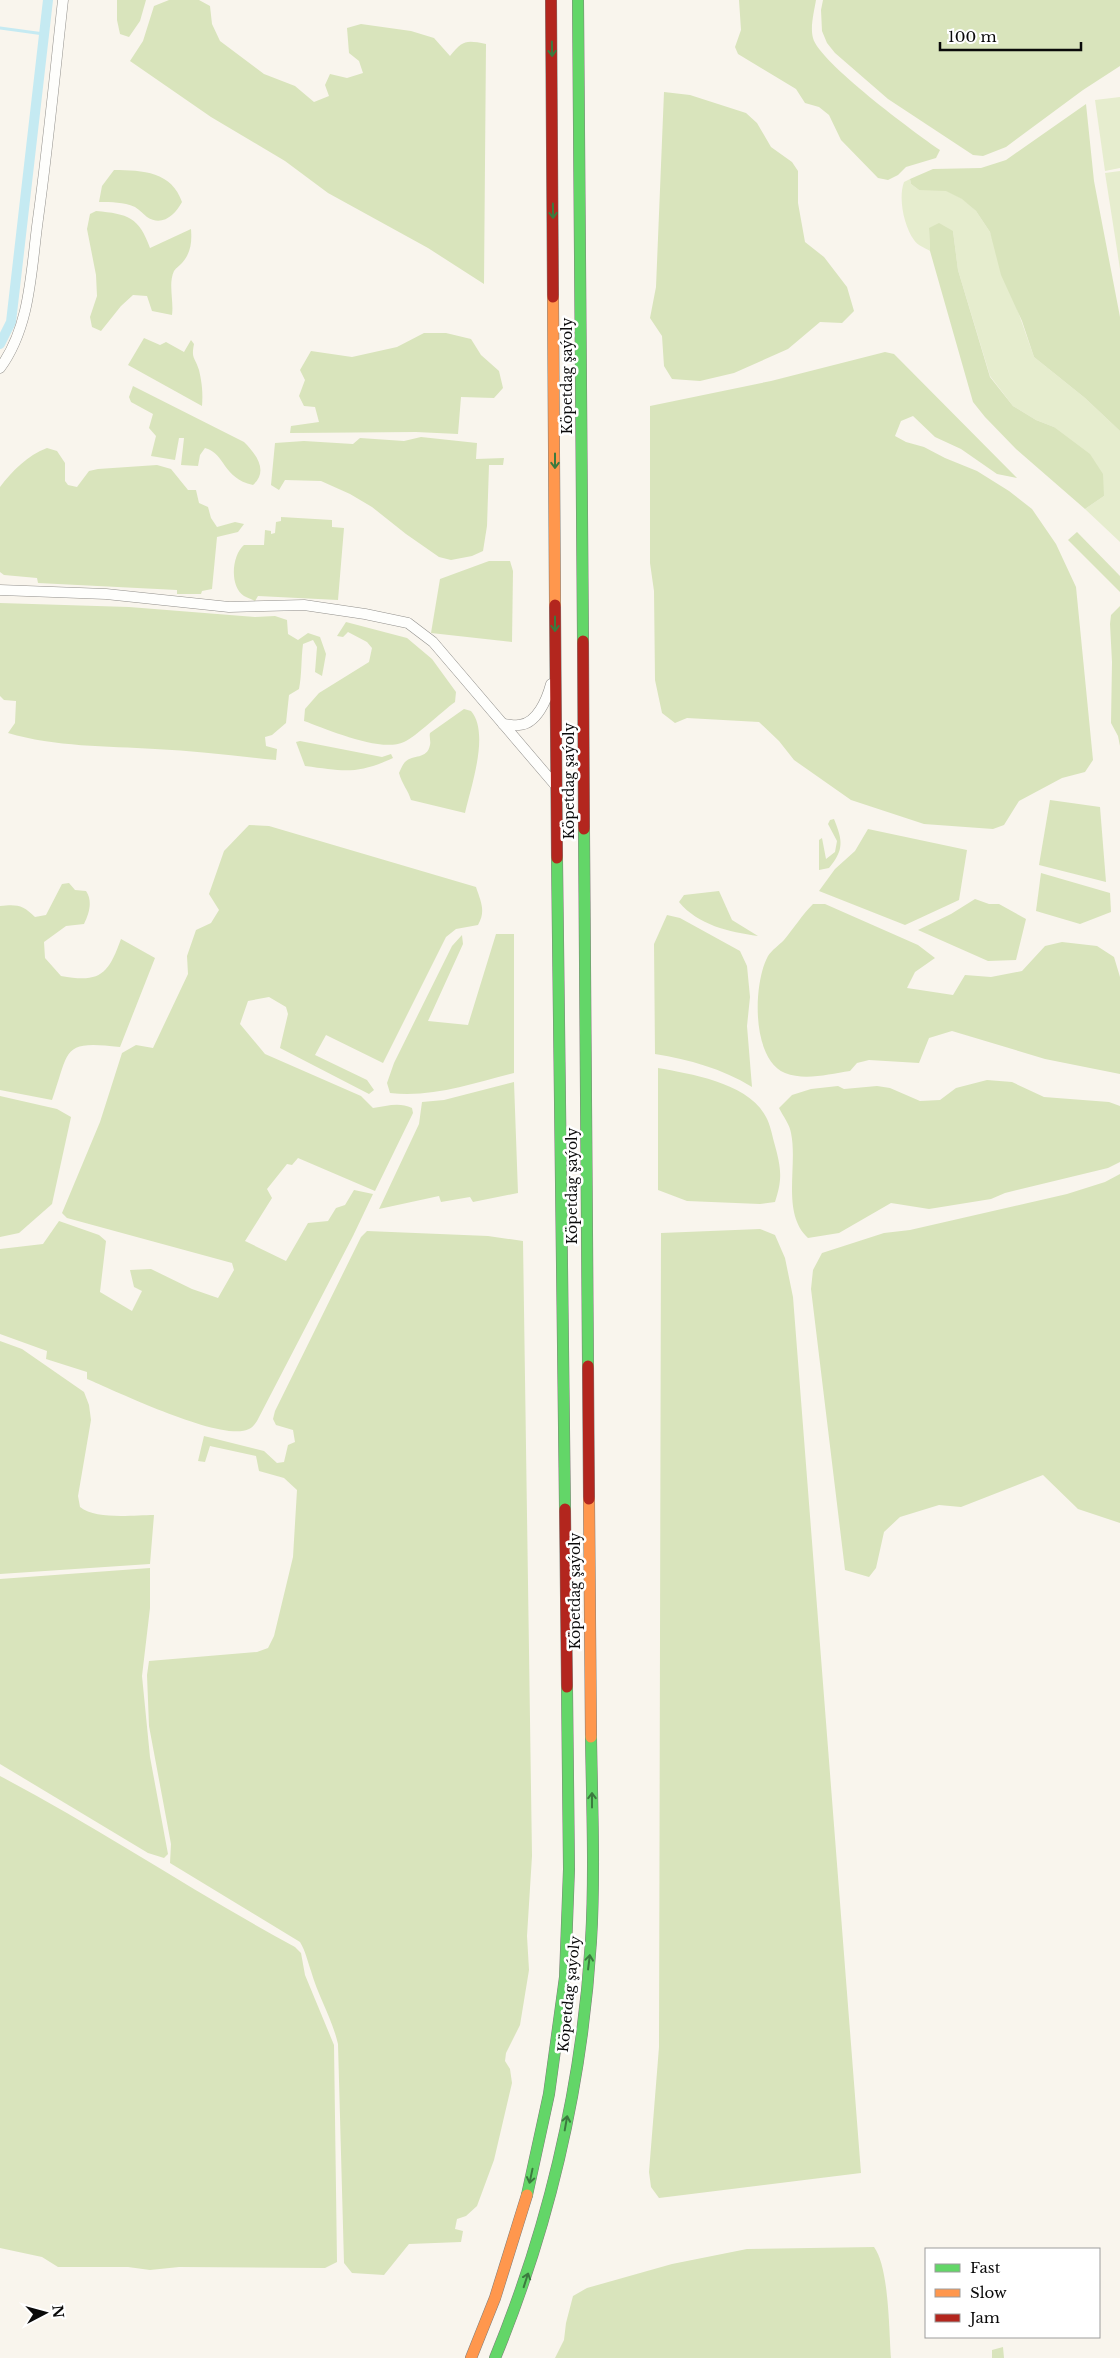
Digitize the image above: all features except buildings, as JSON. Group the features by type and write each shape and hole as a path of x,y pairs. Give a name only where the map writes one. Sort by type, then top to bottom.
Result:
{"main road":[{"name":"Köpetdag şaýoly","path":"471,2358 495,2298 527,2194 549,2094 565,1977 569,1879 556,786 551,0"},
{"name":"Köpetdag şaýoly","path":"495,2358 518,2306 553,2194 578,2060 590,1953 592,1847 578,0"},
{"path":"464,2358 495,2298"},
{"path":"505,2358 518,2306"}],"street":[{"path":"0,368 15,344 25,312 45,168 63,0"},
{"path":"0,590 106,594 229,606 304,606 365,614 408,623 433,642 556,786"},
{"path":"503,724 520,725 531,721 548,696 556,665"}],"green space":[{"path":"117,0 146,0 140,21 129,37 120,34 117,20"},
{"path":"169,0 199,0 210,6 212,24 220,41 264,74 295,86 314,102 329,96 325,85 330,74 347,78 363,73 359,61 349,53 347,28 361,24 411,31 434,38 450,56 465,42 486,44 484,284 428,248 328,193 285,161 211,117 130,61 143,41 154,6"},
{"path":"739,0 816,0 812,34 819,49 849,80 869,97 940,150 936,158 906,167 898,175 888,180 878,178 841,140 829,115 819,107 805,103 796,89 738,54 735,47 741,30"},
{"path":"823,0 1120,0 1120,66 1083,90 1006,147 983,156 973,155 888,99 835,53 827,43 822,31 821,10"},
{"path":"664,92 690,95 746,113 757,123 771,147 792,162 798,171 798,203 805,242 824,257 847,287 854,311 842,323 820,322 788,349 734,373 700,381 672,379 664,366 662,336 650,318 656,287"},
{"path":"1120,97 1120,168 1105,171 1095,100"},
{"path":"1086,104 1094,181 1120,317 1120,431 1085,398 1034,357 1022,321 1001,275 990,232 976,211 962,199 946,191 919,190 911,184 910,179 933,169 981,168 1006,160"},
{"path":"114,170 146,172 164,179 171,184 182,202 172,215 158,221 147,217 131,205 99,202 102,186"},
{"path":"1120,171 1120,269 1105,173"},
{"path":"910,179 911,184 919,190 946,190 963,199 976,211 990,232 1034,357 1085,398 1120,431 1120,542 1085,509 1104,496 1054,427 1036,420 1013,406 990,376 958,270 953,231 929,228 930,251 915,242 907,227 903,212 902,189 904,182"},
{"path":"96,211 124,216 137,223 150,248 191,229 189,251 172,276 172,315 152,311 147,296 133,295 121,306 101,331 92,327 90,317 97,296 96,275 87,229 90,214"},
{"path":"939,223 953,231 958,270 990,377 1013,406 1036,420 1054,427 1090,454 1103,474 1104,496 1085,509 1016,449 973,402 930,251 929,228"},
{"path":"424,333 446,333 471,339 481,355 499,371 503,388 494,398 461,397 458,434 416,432 290,433 291,426 319,422 315,407 304,406 299,396 305,380 300,370 311,351 352,357 397,347"},
{"path":"144,338 160,345 166,342 184,352 191,340 194,344 193,355 201,379 202,406 128,365"},
{"path":"885,352 894,354 1017,478 997,474 961,449 935,437 913,416 901,421 895,436 977,471 1009,491 1032,509 1056,544 1076,587 1093,760 1085,772 1062,778 1019,801 1004,825 993,829 924,824 851,800 794,760 779,741 759,722 687,718 675,723 662,713 655,680 654,591 650,563 650,406 771,381"},
{"path":"133,386 244,442 253,452 259,463 260,474 258,480 253,485 243,482 230,472 217,455 205,448 200,455 198,466 181,465 184,438 179,438 175,460 151,456 156,436 149,428 153,414 131,402 129,397"},
{"path":"421,437 477,443 476,459 504,458 503,465 489,465 487,526 483,551 472,556 451,560 439,557 372,507 350,494 321,481 285,480 279,490 271,485 275,443 304,441 353,444 360,438 404,441"},
{"path":"47,448 57,451 65,463 65,481 68,485 77,487 89,471 157,465 171,469 188,490 196,490 199,503 208,507 211,518 217,527 235,522 244,524 238,532 217,537 212,589 202,591 201,594 177,594 177,590 38,583 37,578 4,575 0,572 0,487 21,464"},
{"path":"281,517 332,520 332,527 344,528 338,600 258,596 255,601 244,596 239,591 234,578 234,570 240,550 244,545 264,545 265,530 271,531 271,534 275,533 276,522 281,521"},
{"path":"1077,532 1120,576 1120,592 1068,540"},
{"path":"489,561 510,561 513,571 512,642 431,633 440,579"},
{"path":"0,603 129,607 255,617 275,616 287,620 288,634 298,640 308,633 320,637 326,654 322,676 315,672 317,647 313,640 303,644 299,689 289,695 286,723 272,735 265,737 266,746 277,749 276,760 186,751 81,745 26,738 8,733 15,723 16,701 4,700 0,696"},
{"path":"1120,606 1120,746 1118,736 1111,723 1112,662 1110,624 1111,615"},
{"path":"346,622 407,638 432,659 456,692 455,702 409,739 394,745 354,739 304,721 305,709 319,693 369,662 372,648 367,642 348,632 343,637 337,636"},
{"path":"464,709 471,711 479,732 475,775 465,813 411,800 399,773 403,764 426,753 430,745 430,733"},
{"path":"300,741 382,757 391,754 393,758 369,767 350,770 305,766 296,742"},
{"path":"1050,800 1100,807 1106,882 1039,865"},
{"path":"834,819 839,833 840,850 829,868 819,870 819,840 822,838 826,859 835,852 837,841 828,824 830,820"},
{"path":"249,825 269,826 476,887 481,902 482,915 478,925 456,929 446,937 383,1063 326,1035 315,1055 367,1080 374,1090 369,1094 280,1048 288,1014 286,1007 269,997 248,1001 240,1024 265,1054 361,1096 373,1108 402,1105 412,1108 413,1113 375,1191 298,1158 292,1165 287,1164 267,1189 272,1198 245,1241 286,1261 308,1223 328,1221 336,1208 345,1205 354,1190 373,1194 257,1421 250,1428 236,1431 217,1429 144,1404 87,1379 87,1372 46,1359 47,1351 0,1334 0,1249 43,1244 59,1221 99,1235 106,1241 100,1292 132,1311 142,1291 134,1287 130,1270 151,1269 192,1289 218,1298 234,1270 232,1263 67,1218 62,1213 100,1122 122,1053 136,1045 153,1048 188,974 187,956 196,930 211,923 219,910 209,894 224,851"},
{"path":"868,829 967,850 959,900 905,925 819,891 835,869 855,851"},
{"path":"1041,873 1110,893 1111,912 1080,924 1036,911"},
{"path":"69,883 75,890 86,891 90,908 84,924 66,926 44,942 45,958 61,976 85,978 101,974 112,961 121,939 155,958 120,1047 87,1045 77,1047 66,1059 52,1100 0,1090 0,906 19,906 35,917 46,915 62,884"},
{"path":"719,891 732,920 758,936 725,930 705,922 679,902 684,895"},
{"path":"975,899 989,904 999,904 1026,919 1016,960 988,961 918,930 951,914"},
{"path":"813,904 825,904 918,945 935,958 915,972 907,988 953,995 965,975 991,977 1022,971 1045,946 1062,942 1097,946 1114,957 1120,977 1120,1074 1045,1059 952,1031 929,1038 919,1063 869,1060 857,1063 850,1071 825,1075 809,1077 785,1073 774,1065 766,1053 761,1037 758,1019 760,984 763,968 768,956 784,940"},
{"path":"667,915 680,918 740,951 747,966 750,997 747,1026 752,1087 729,1075 705,1066 655,1054 654,944"},
{"path":"496,934 514,934 514,1073 437,1092 390,1093 387,1083 394,1063 452,946 462,935 463,944 428,1021 468,1025"},
{"path":"658,1068 718,1082 747,1096 758,1105 769,1123 780,1166 780,1179 775,1202 760,1204 687,1201 658,1190"},
{"path":"987,1080 1012,1082 1044,1097 1109,1102 1120,1106 1120,1162 1108,1168 1005,1193 991,1199 929,1209 891,1203 839,1233 808,1238 800,1228 795,1216 792,1188 793,1146 788,1124 779,1108 792,1095 811,1089 838,1086 844,1089 877,1086 890,1088 920,1101 940,1100 956,1088"},
{"path":"514,1082 518,1193 473,1202 470,1197 441,1202 439,1196 379,1209 419,1124 422,1102 444,1100"},
{"path":"0,1096 57,1109 71,1117 52,1204 19,1233 0,1237"},
{"path":"1120,1174 1120,1523 1078,1509 1043,1475 961,1507 939,1505 900,1517 884,1532 876,1568 869,1577 845,1570 811,1289 813,1270 822,1253 884,1233 910,1230 1067,1194 1105,1182"},
{"path":"760,1229 775,1235 785,1258 793,1297 861,2173 659,2198 651,2187 649,2172 659,2047 661,1233"},
{"path":"367,1231 488,1236 523,1241 532,1856 527,1936 529,1970 520,2025 506,2053 505,2061 510,2069 512,2083 494,2160 477,2206 466,2216 457,2219 455,2229 463,2231 461,2242 409,2244 384,2275 352,2273 344,2263 338,2044 300,1942 170,1863 171,1844 149,1726 147,1675 149,1661 257,1652 268,1648 274,1636 293,1557 297,1490 284,1478 259,1471 256,1456 210,1446 205,1462 198,1461 204,1436 264,1451 277,1463 284,1462 288,1445 295,1442 293,1430 276,1425 273,1419 275,1411 361,1237"},
{"path":"0,1341 22,1349 84,1392 89,1405 91,1420 78,1496 80,1507 95,1514 154,1515 150,1564 0,1574"},
{"path":"150,1568 150,1608 142,1676 150,1757 168,1854 164,1858 148,1853 0,1764 0,1579"},
{"path":"0,1776 75,1817 295,1947 301,1953 305,1975 334,2045 337,2262 325,2268 179,2267 150,2270 128,2267 58,2267 42,2257 0,2248"},
{"path":"874,2247 883,2269 889,2316 891,2358 555,2358 564,2340 573,2296 587,2288 672,2264 747,2249"},
{"path":"1003,2347 1004,2358 992,2358 992,2350"}],"waterway":[{"path":"0,344 11,322 48,0"},
{"path":"0,28 44,34"}],"traffic: fast":[{"path":"578,0 583,641"},
{"path":"584,829 588,1366"},
{"path":"557,858 565,1509"},
{"path":"527,2195 549,2094 565,1977 569,1869 567,1687"},
{"path":"495,2358 515,2308 547,2205 560,2154 580,2048 587,1995 593,1890 591,1737"}],"traffic: slow":[{"path":"553,297 555,605"},
{"path":"589,1499 591,1737"},
{"path":"471,2358 495,2298 527,2195"}],"traffic: jam":[{"path":"551,0 553,297"},
{"path":"555,605 557,858"},
{"path":"583,641 584,829"},
{"path":"588,1366 589,1499"},
{"path":"565,1509 567,1687"}]}
